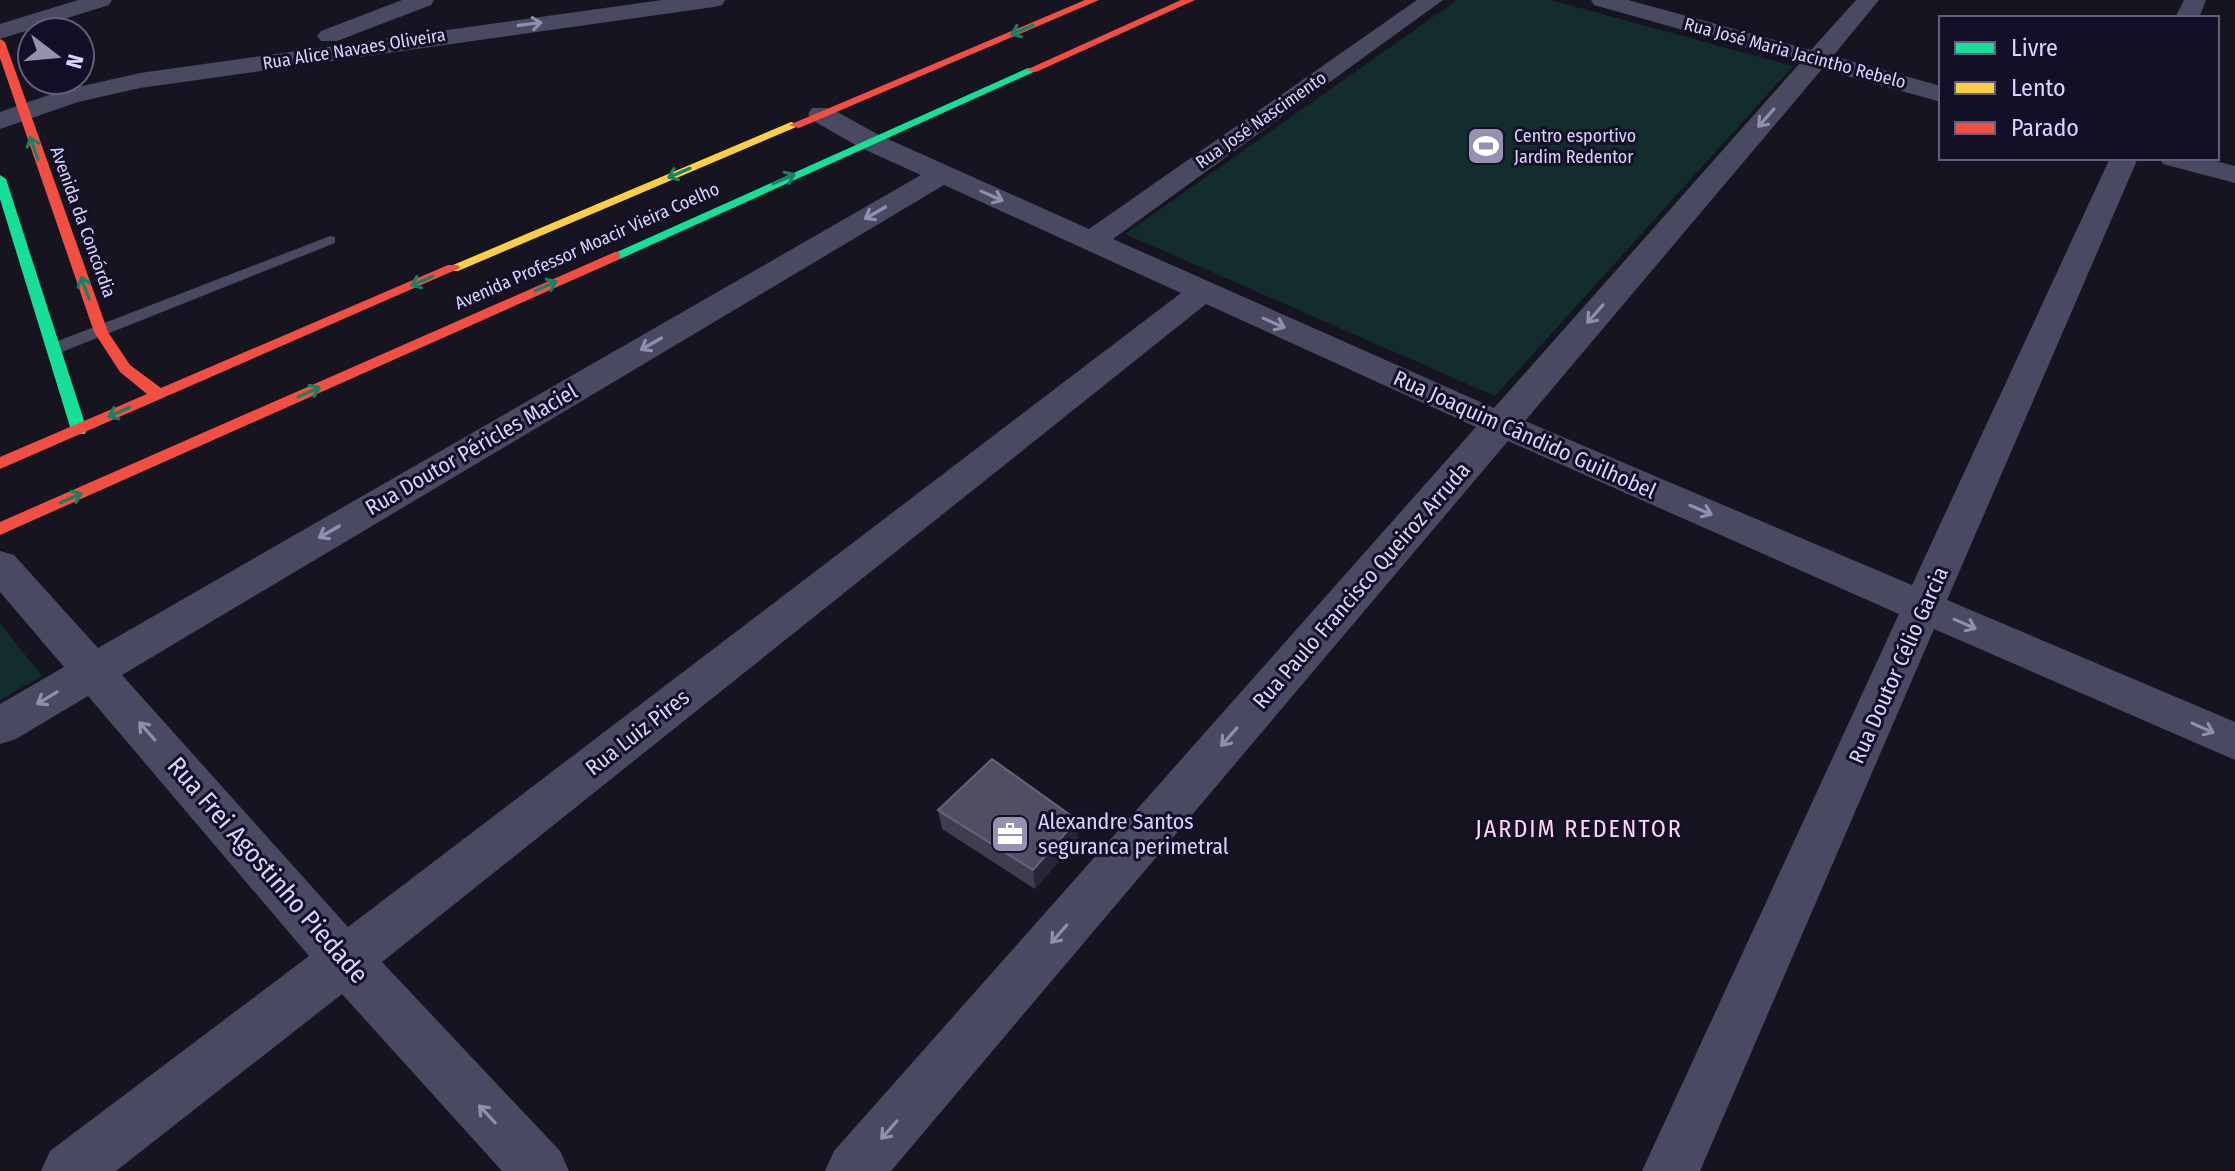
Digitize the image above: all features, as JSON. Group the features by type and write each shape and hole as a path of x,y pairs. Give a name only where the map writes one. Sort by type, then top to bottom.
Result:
{"main road":[{"name":"Avenida Professor Moacir Vieira Coelho","path":"0,463 82,436 160,394 1094,0"},
{"name":"Avenida Professor Moacir Vieira Coelho","path":"0,529 1190,0"},
{"name":"Avenida da Concórdia","path":"0,42 11,116 101,330 127,373 140,385 160,394"},
{"path":"0,179 82,436"},
{"path":"115,461 142,467"}],"street":[{"path":"0,32 101,0"},
{"path":"425,0 416,20 452,34"},
{"path":"256,63 425,0"},
{"name":"Rua Alice Navaes Oliveira","path":"11,116 97,90 256,63 714,0"},
{"name":"Rua José Nascimento","path":"1091,241 1432,0"},
{"name":"Rua José Maria Jacintho Rebelo","path":"1602,0 1939,93"},
{"name":"Rua Paulo Francisco Queiroz Arruda","path":"854,1171 1868,0"},
{"name":"Rua Joaquim Cândido Guilhobel","path":"821,114 869,141 1500,424 2235,742"},
{"name":"Rua Doutor Célio Garcia","path":"1671,1171 2123,160"},
{"path":"2180,160 2235,175"},
{"name":"Rua Doutor Péricles Maciel","path":"0,726 943,174"},
{"name":"Rua Luiz Pires","path":"70,1171 1203,291"},
{"name":"Rua Frei Agostinho Piedade","path":"0,565 345,960 540,1171"}],"lane":[{"path":"56,348 330,240"}],"green space":[{"name":"Centro esportivo Jardim Redentor","path":"1457,0 1551,0 1793,66 1495,396 1125,234"},
{"path":"0,623 42,676 0,700"}],"building":[{"name":"Alexandre Santos seguranca perimetral","path":"992,759 1077,820 1033,870 938,810"}],"traffic: fast":[{"path":"615,256 1032,70"},
{"path":"0,179 79,430"}],"traffic: slow":[{"path":"453,268 795,125"}],"traffic: jam":[{"path":"795,125 1094,0"},
{"path":"1032,70 1190,0"},
{"path":"0,42 101,332 125,369 160,394"},
{"path":"0,529 615,256"},
{"path":"0,463 453,268"}],"place":[{"name":"Centro esportivo Jardim Redentor","path":"1486,146"},
{"name":"Alexandre Santos seguranca perimetral","path":"1010,834"}],"district":[{"name":"JARDIM REDENTOR","path":"1579,829"}]}
